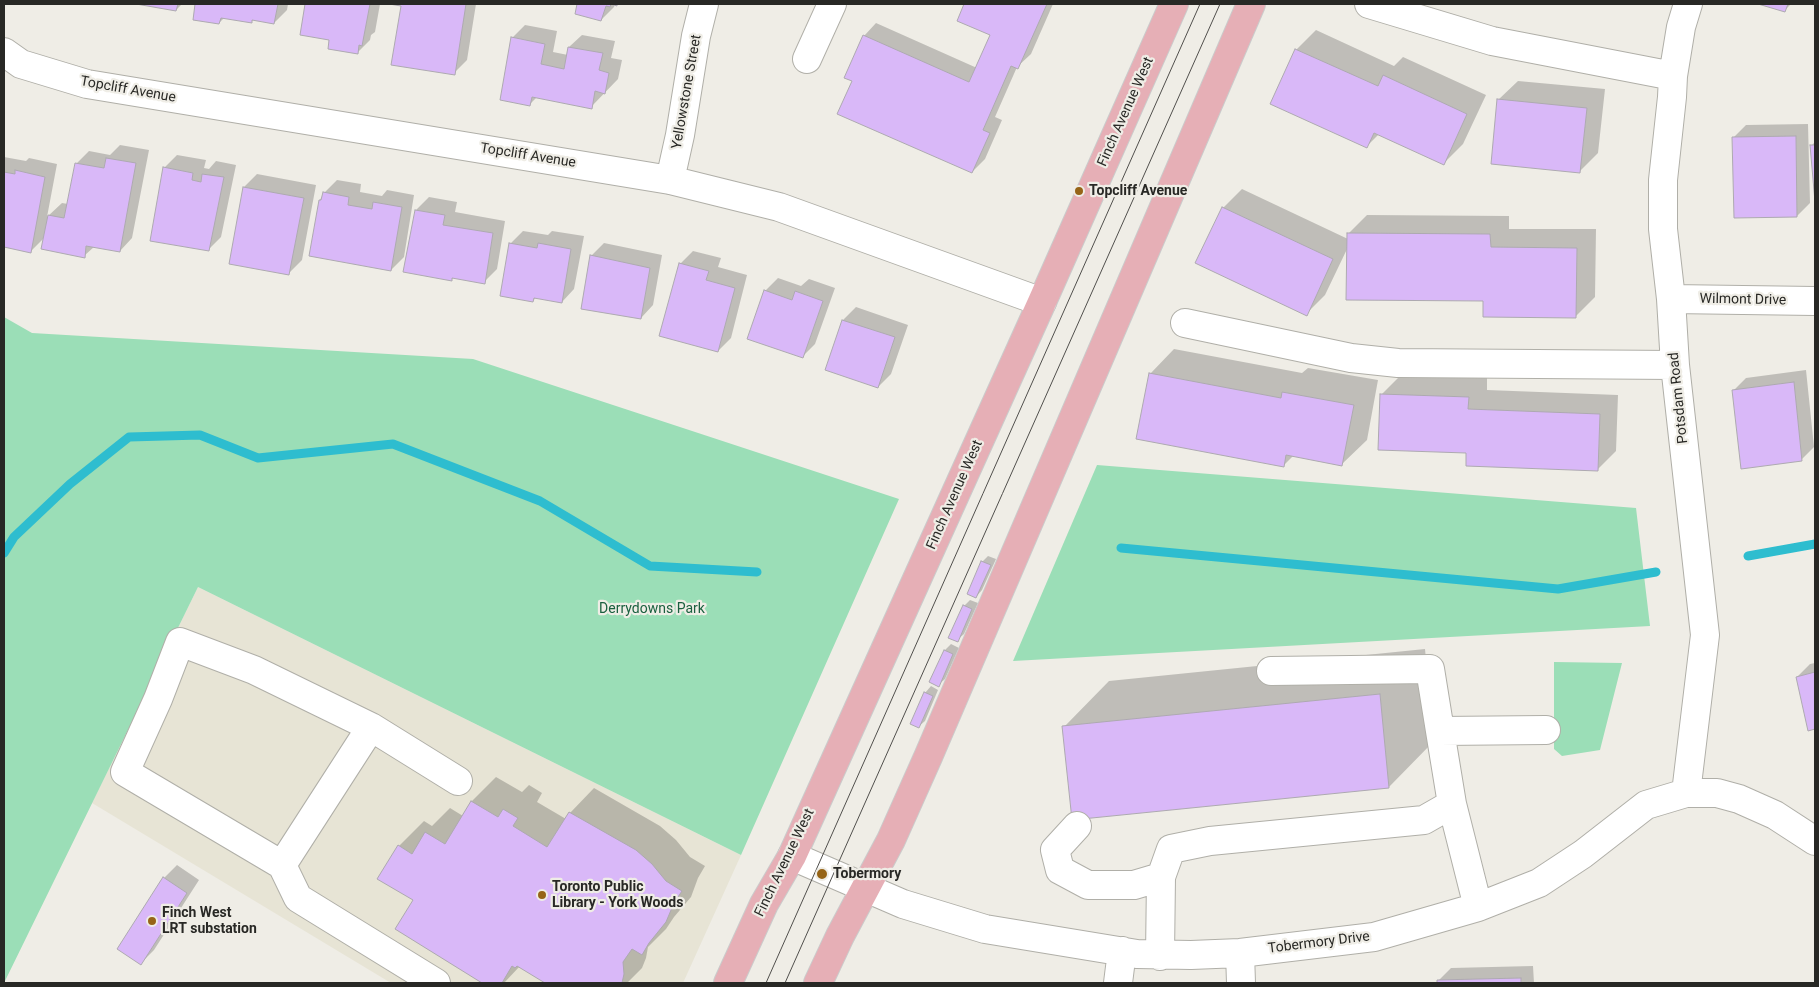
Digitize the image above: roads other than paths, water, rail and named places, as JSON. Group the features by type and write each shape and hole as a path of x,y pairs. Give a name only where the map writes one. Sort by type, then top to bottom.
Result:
{"main road":[{"name":"Finch Avenue West","path":"728,983 764,904 792,856 1174,4"},
{"path":"818,983 891,840 928,757 1251,4"}],"street":[{"name":"Yellowstone Street","path":"670,180 680,135 696,36 704,4"},
{"path":"807,59 832,4"},
{"path":"1369,4 1492,41 1673,76"},
{"name":"Potsdam Road","path":"1686,793 1705,635 1675,366 1671,298 1663,229 1663,180 1673,76 1681,27 1688,4"},
{"name":"Topcliff Avenue","path":"4,52 21,64 87,84 670,180 780,207 1042,302"},
{"name":"Wilmont Drive","path":"1671,298 1815,301"},
{"path":"1185,323 1351,358 1398,363 1675,366"},
{"path":"436,983 298,898 282,865 125,772 158,699 180,642 254,670 371,727 458,781"},
{"path":"1271,671 1430,669 1452,804 1478,907"},
{"path":"282,865 371,727"},
{"path":"1440,731 1546,730"},
{"name":"Tobermory Drive","path":"792,856 903,904 985,929 1160,956 1240,953 1374,937 1478,907 1539,883 1583,854 1646,805 1686,793 1717,793 1739,799 1775,815 1815,841"},
{"path":"1160,956 1161,877 1171,849 1210,841 1424,820 1452,804"},
{"path":"1077,826 1055,850 1060,870 1088,885 1134,885 1161,877"},
{"path":"1118,983 1122,951"},
{"path":"1240,953 1242,983"}],"waterway":[{"path":"4,553 14,537 70,484 129,437 200,435 258,458 393,444 540,501 650,566 757,572"},
{"path":"1748,556 1815,544"},
{"path":"1121,548 1558,589 1656,572"}],"tram line":[{"path":"766,983 1200,4"},
{"path":"785,983 1220,4"}],"place":[{"name":"Topcliff Avenue","path":"1079,191"},
{"name":"Tobermory","path":"822,874"},
{"name":"Toronto Public Library - York Woods","path":"542,895"},
{"name":"Finch West LRT substation","path":"152,921"}],"park label":[{"name":"Derrydowns Park","path":"652,609"}]}
